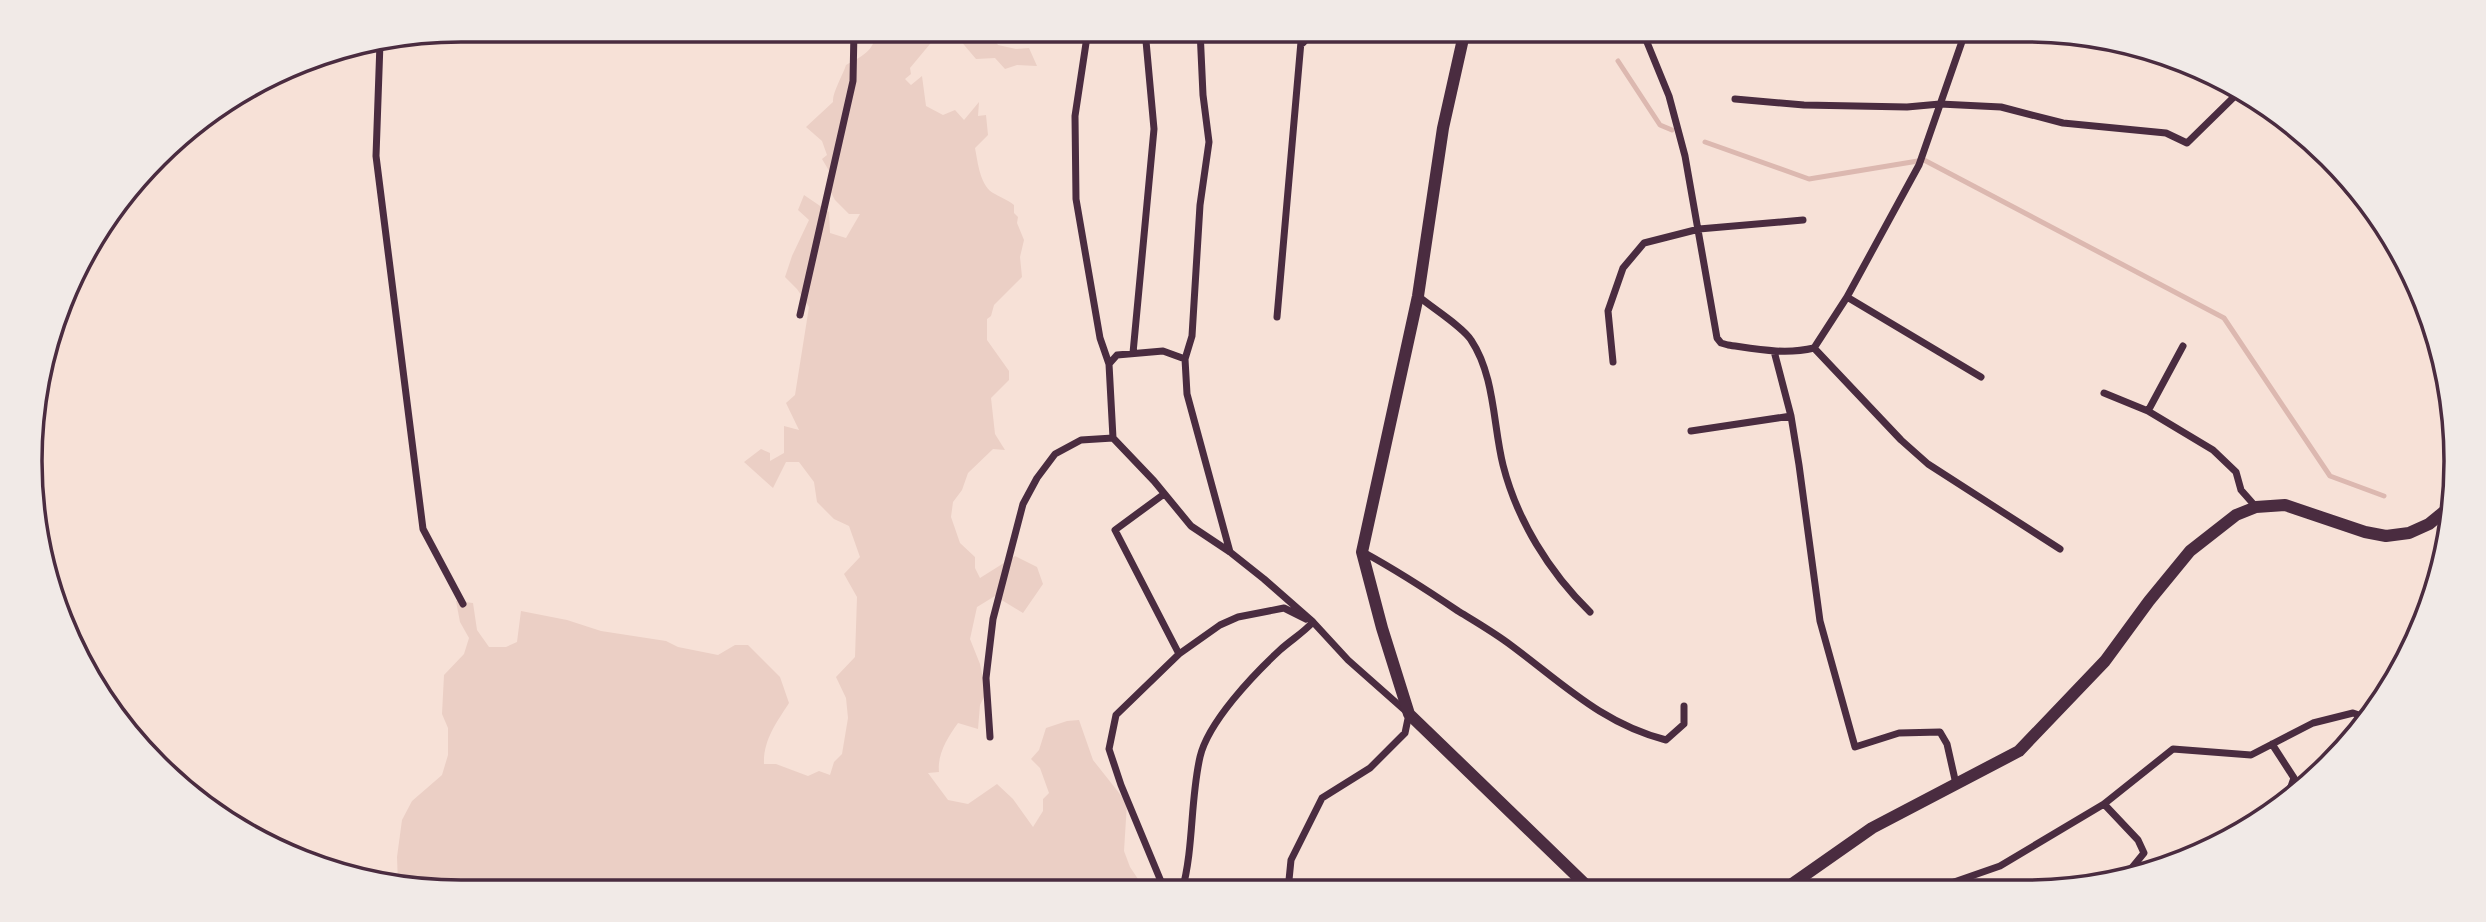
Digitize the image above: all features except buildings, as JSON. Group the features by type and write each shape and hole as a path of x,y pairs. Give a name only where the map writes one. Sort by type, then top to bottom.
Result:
{"street":[{"path":"800,315 853,81 854,42"},
{"path":"1086,42 1076,116 1076,199 1100,338 1109,365 1113,439 1191,526 1230,552 1313,622 1348,660 1409,714 1577,880"},
{"path":"1133,354 1154,129 1146,42"},
{"path":"1201,42 1209,142 1200,205 1192,336 1185,359 1187,394 1230,552"},
{"path":"1289,880 1291,860 1322,798 1370,768 1405,733 1409,714 1381,628 1362,552 1418,296 1444,128 1462,42"},
{"path":"1647,42 1669,96 1685,156 1717,338 1728,345 1774,351 1814,348 1847,297 1919,165 1962,42"},
{"path":"1277,317 1303,43"},
{"path":"380,50 376,156 423,529 463,604"},
{"path":"1735,99 1804,105 1907,107 1940,104 2001,107 2063,123 2166,133 2187,144 2234,97"},
{"path":"1613,362 1608,311 1623,268 1644,243 1699,229 1803,220"},
{"path":"1418,296 1470,338 1484,366 1503,466 1514,497 1542,555 1573,596 1590,612"},
{"path":"1847,297 1981,377"},
{"path":"2148,411 2183,346"},
{"path":"1814,348 1901,440 1928,464 2060,549"},
{"path":"1109,365 1117,355 1163,351 1185,359"},
{"path":"1774,351 1790,416 1805,503 1820,621 1855,747 1899,733 1940,732 1947,744 1956,784"},
{"path":"2104,393 2148,411 2198,439 2232,467 2243,494 2256,507"},
{"path":"1691,431 1790,416"},
{"path":"990,737 986,678 993,619 1023,504 1037,478 1055,454 1081,440 1113,439"},
{"path":"1164,494 1115,530 1179,654"},
{"path":"1799,880 1872,828 2020,751 2105,661 2190,551 2235,515 2256,507 2285,505 2365,532 2386,536 2409,533 2429,524 2440,515"},
{"path":"1362,552 1392,568 1511,645 1606,717 1639,733 1666,740 1684,724 1684,706"},
{"path":"1160,880 1109,749 1116,715 1179,654 1220,625 1238,617 1284,608 1313,622"},
{"path":"1185,880 1200,754 1222,713 1282,648 1302,635 1313,622"},
{"path":"1960,880 2000,866 2104,804 2173,749 2251,755 2313,723 2353,713 2358,715"},
{"path":"2272,744 2294,778 2292,783"},
{"path":"2104,804 2138,840 2144,853 2133,866"}],"shaded area":[{"path":"932,42 910,68 911,74 905,79 911,85 922,76 926,106 943,115 955,110 964,120 979,102 978,116 986,115 988,135 975,148 981,174 990,191 1014,205 1014,213 1018,217 1017,223 1024,240 1020,257 1022,277 994,305 991,316 987,319 987,340 1009,371 1009,380 991,398 995,434 1005,450 993,449 968,473 962,490 953,502 951,517 960,543 975,557 975,568 980,578 1015,556 1037,567 1043,584 1023,613 995,596 977,607 970,639 980,664 986,693 980,705 978,729 958,723 941,752 939,772 928,773 948,800 968,804 997,784 1013,799 1033,827 1043,811 1043,799 1049,793 1040,768 1031,759 1039,750 1046,728 1079,720 1093,760 1127,803 1124,851 1139,880 461,880 398,875 402,820 412,801 442,775 448,755 448,728 442,714 444,675 464,654 469,638 460,622 456,601 473,603 477,630 489,647 506,647 517,642 521,611 567,620 601,631 666,641 678,647 718,655 735,645 748,645 780,677 789,703 768,739 764,764 776,764 808,776 819,771 830,775 834,762 842,754 848,718 846,698 836,677 855,657 857,597 844,574 860,557 849,526 834,519 817,502 814,482 799,462 786,462 773,488 744,462 761,449 770,453 770,461 784,453 784,426 799,430 786,403 795,395 809,307 785,277 809,220 798,210 804,195 829,212 830,233 846,238 860,214 849,214 835,200 827,185 831,174 822,159 827,155 822,141 806,127 833,102 846,65 862,56 873,43"},
{"path":"962,42 996,42 998,45 1016,49 1029,48 1037,66 1017,65 1005,69 995,58 976,59"}],"waterway":[{"path":"1618,61 1660,125 1672,130"},
{"path":"1705,142 1809,179 1924,160 2224,318 2330,476 2384,496"}]}
